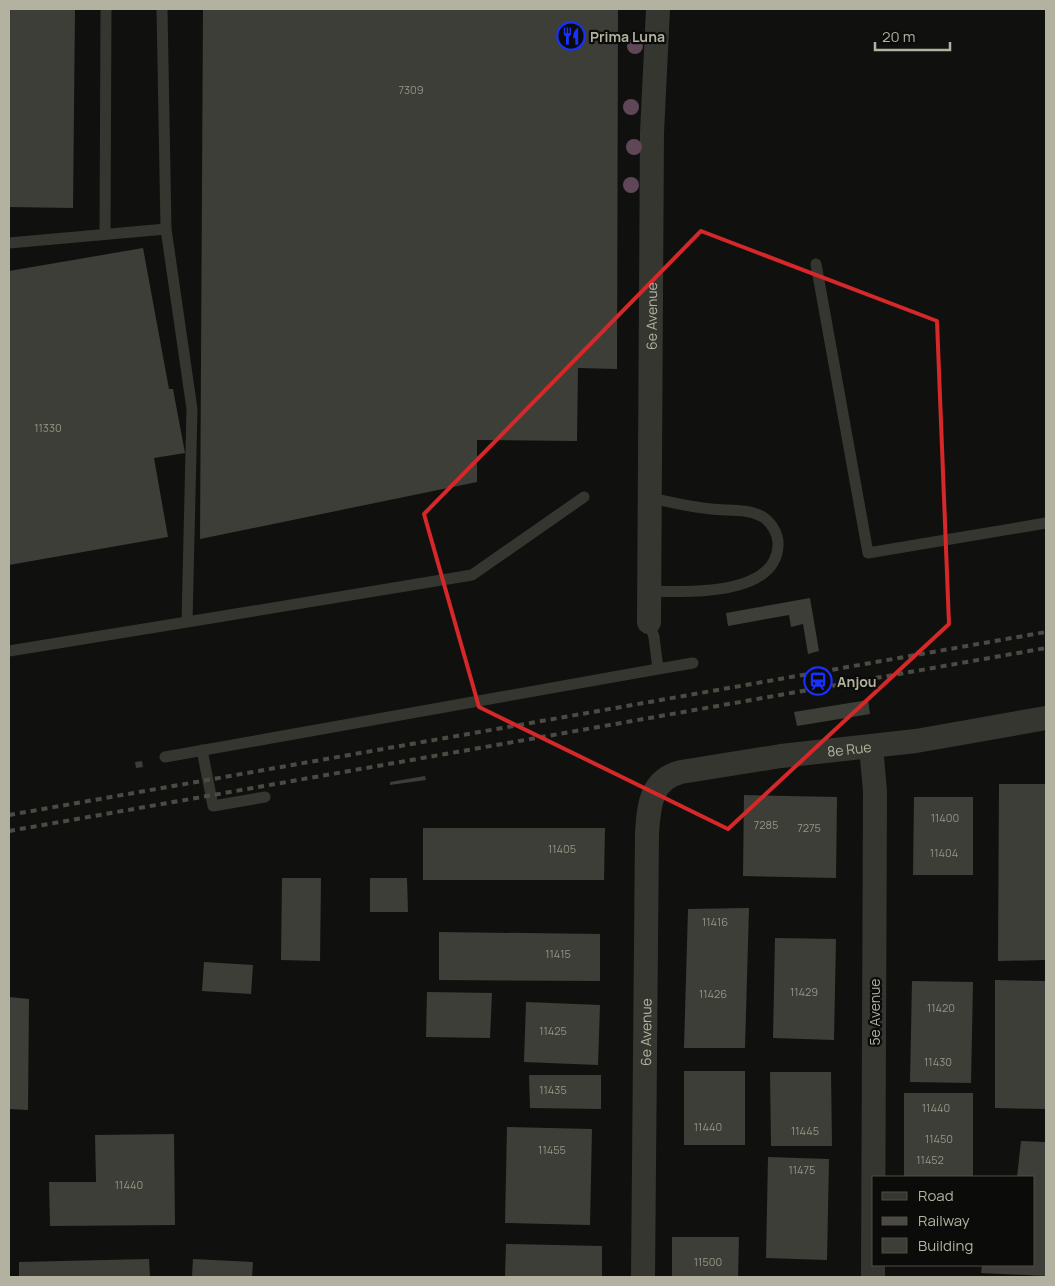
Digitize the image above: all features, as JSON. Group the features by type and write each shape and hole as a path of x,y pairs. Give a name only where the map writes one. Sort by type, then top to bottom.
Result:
{"street":[{"name":"6e Avenue","path":"649,622 652,133 658,9"},
{"name":"8e Rue","path":"656,788 667,777 681,772 781,756 871,747 1046,718"},
{"name":"5e Avenue","path":"871,747 875,791 873,1176"},
{"name":"6e Avenue","path":"643,1277 647,833 650,801 656,788"}],"lane":[{"path":"105,234 106,9"},
{"path":"162,9 166,229 192,409 187,622"},
{"path":"9,243 166,229"},
{"path":"816,264 868,553 1046,522"},
{"path":"9,651 472,574 584,497"},
{"path":"649,591 713,589 747,583 757,579 770,567 775,559 779,542 769,522 757,514 712,510 650,498"},
{"path":"649,622 654,637 658,669"},
{"path":"165,756 693,663"},
{"path":"202,750 213,806 265,797"}],"highlighted area":[{"path":"701,231 937,321 949,624 728,829 479,707 424,514"}],"building":[{"path":"9,9 75,9 73,208 9,207"},
{"path":"203,9 618,9 617,369 578,368 577,441 477,440 477,482 200,539"},
{"path":"143,248 169,389 173,389 185,453 154,458 168,537 9,565 9,271"},
{"path":"810,598 819,651 808,654 803,624 791,627 789,615 728,626 726,613"},
{"path":"868,700 870,714 797,726 794,712"},
{"path":"142,761 143,767 136,768 135,762"},
{"path":"425,776 426,780 390,785 390,782"},
{"path":"999,784 1046,784 1046,960 998,961"},
{"path":"744,795 837,797 836,878 743,876"},
{"path":"914,797 973,797 973,875 913,875"},
{"path":"423,828 605,828 604,880 423,880"},
{"path":"282,878 321,878 320,961 281,960"},
{"path":"370,878 407,878 408,912 370,912"},
{"path":"749,908 745,1048 684,1048 688,909"},
{"path":"439,932 600,934 600,981 439,980"},
{"path":"775,938 836,939 834,1040 773,1038"},
{"path":"204,962 253,965 251,994 202,991"},
{"path":"995,980 1046,981 1046,1109 995,1108"},
{"path":"912,981 973,982 971,1083 910,1082"},
{"path":"427,992 492,993 490,1038 426,1037"},
{"path":"9,997 29,999 28,1110 9,1109"},
{"path":"526,1002 600,1005 598,1065 524,1062"},
{"path":"684,1071 745,1071 745,1145 684,1145"},
{"path":"770,1072 831,1072 832,1146 771,1146"},
{"path":"529,1075 601,1075 601,1109 530,1108"},
{"path":"904,1093 973,1093 973,1176 904,1176"},
{"path":"507,1127 592,1129 590,1225 505,1223"},
{"path":"174,1134 175,1225 50,1226 49,1182 96,1182 95,1135"},
{"path":"1021,1141 1046,1142 1046,1276 981,1273 982,1266 1035,1266 1035,1176 1017,1176"},
{"path":"768,1157 829,1159 827,1260 766,1258"},
{"path":"672,1237 739,1237 738,1277 672,1277"},
{"path":"506,1244 602,1246 602,1277 505,1277"},
{"path":"149,1259 150,1277 19,1277 19,1262"},
{"path":"193,1259 253,1262 252,1277 194,1277 192,1275"}],"railway":[{"path":"9,815 1046,632"},
{"path":"9,831 1046,648"}],"place":[{"name":"Prima Luna","path":"571,36"},
{"name":"Anjou","path":"818,681"}]}
